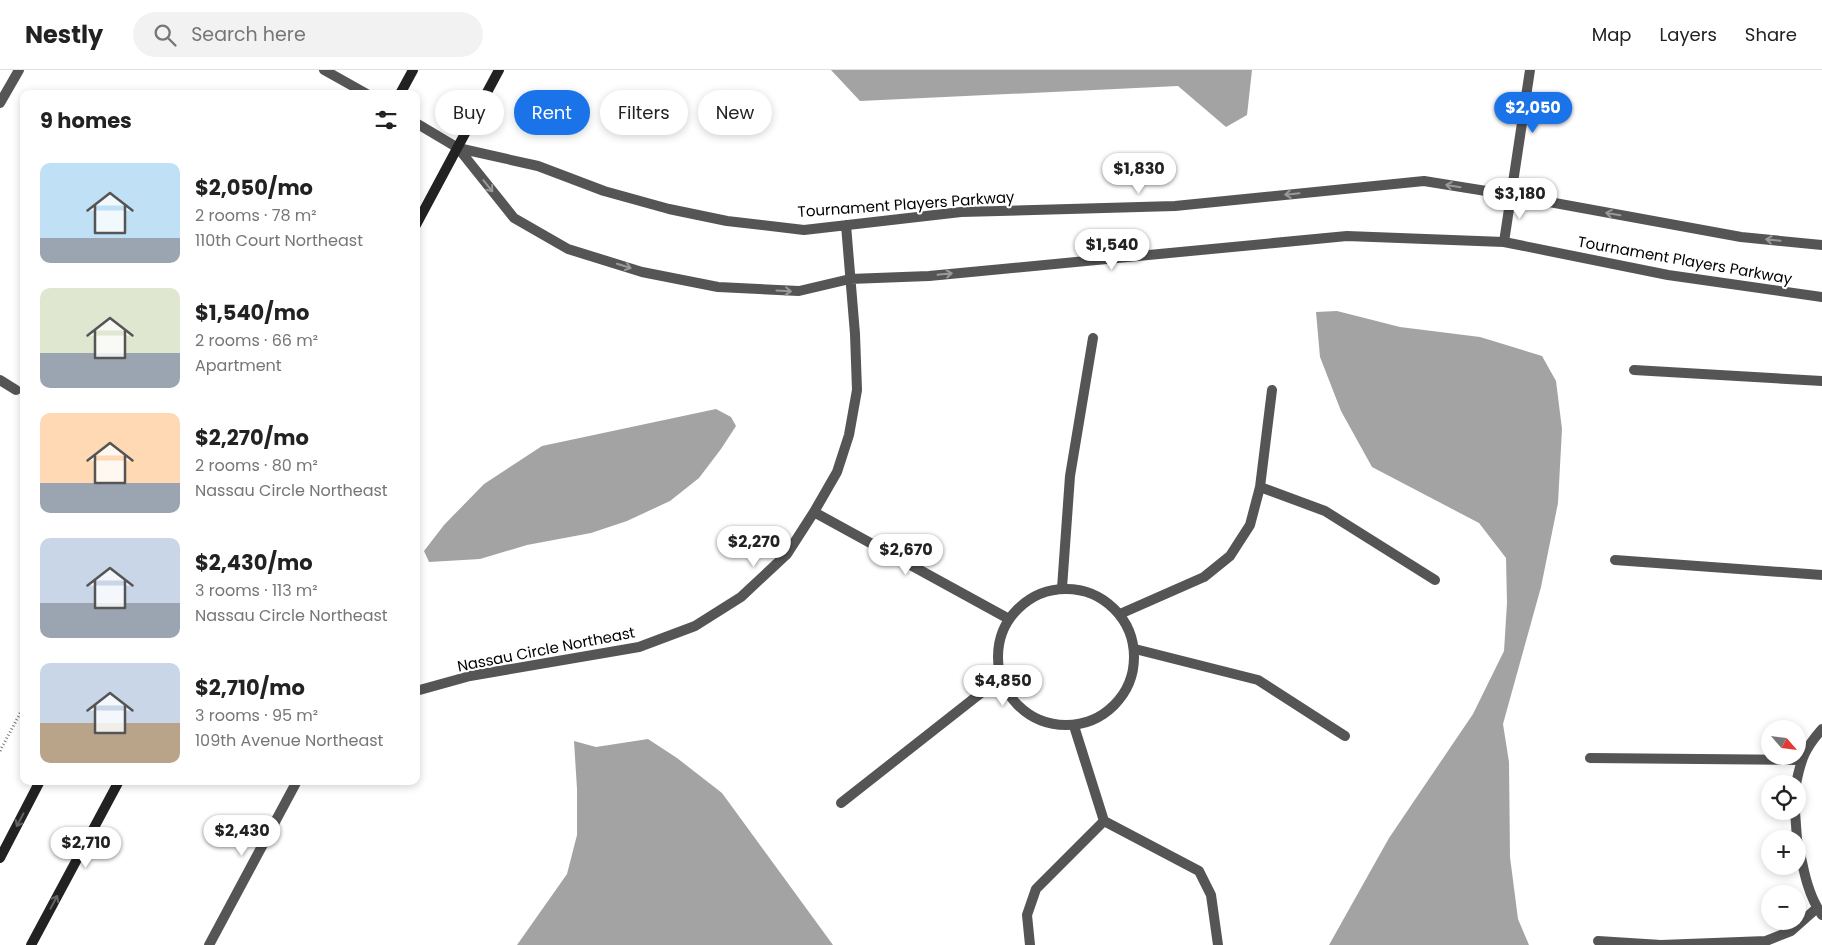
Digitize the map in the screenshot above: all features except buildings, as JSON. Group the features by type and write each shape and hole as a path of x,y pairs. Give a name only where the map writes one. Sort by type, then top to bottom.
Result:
{"main road":[{"path":"402,90 412,70"},
{"path":"420,218 499,70"},
{"path":"0,858 38,785"},
{"path":"31,945 116,785"}],"street":[{"path":"0,103 19,70"},
{"path":"324,70 360,90"},
{"path":"1504,242 1530,70"},
{"path":"420,125 458,148"},
{"name":"Tournament Players Parkway","path":"458,148 538,166 604,190 669,209 717,219 804,230 961,212 1175,206 1424,181 1741,237 1822,245"},
{"name":"Tournament Players Parkway","path":"458,148 514,218 568,249 642,272 718,287 799,292 850,278 929,276 1347,236 1504,242 1668,275 1822,297"},
{"name":"Nassau Circle Northeast","path":"420,690 470,676 639,647 695,626 742,597 787,554 837,472 850,435 857,390 855,334 846,225"},
{"path":"1062,588 1070,476 1093,338"},
{"path":"1634,370 1822,381"},
{"path":"0,380 16,390"},
{"path":"1120,614 1204,577 1230,556 1250,525 1260,487 1272,390"},
{"path":"1260,487 1325,511 1435,580"},
{"path":"814,512 1009,618"},
{"path":"1615,560 1822,575"},
{"path":"1062,588 1089,592 1108,601 1120,614 1126,622 1135,649 1132,676 1115,705 1074,726 1045,723 1018,706 1000,678 997,655 1009,618 1038,594 1062,588"},
{"path":"1135,649 1258,680 1345,736"},
{"path":"841,803 1000,678"},
{"path":"1074,726 1104,820 1199,871 1211,895 1218,945"},
{"path":"1806,751 1814,737 1822,729"},
{"path":"1590,758 1761,760"},
{"path":"209,945 295,785"},
{"path":"1030,945 1027,915 1036,889 1104,820"},
{"path":"1598,941 1661,945 1766,941 1791,931 1820,912 1808,888 1805,875"}],"path":[{"path":"0,751 20,714"}],"shaded area":[{"path":"831,70 1252,70 1247,115 1226,127 1178,86 860,101"},
{"path":"1337,311 1400,327 1480,337 1542,356 1556,381 1562,429 1558,503 1541,587 1503,724 1509,762 1510,857 1518,919 1529,945 1329,945 1389,838 1473,714 1504,651 1507,603 1506,558 1479,523 1372,467 1341,411 1320,357 1316,312"},
{"path":"716,409 731,417 736,426 699,478 670,501 627,521 591,533 527,545 480,559 429,562 424,551 444,525 484,484 542,446"},
{"path":"648,739 677,758 722,793 833,945 517,945 567,874 577,835 574,741 596,747"}]}
